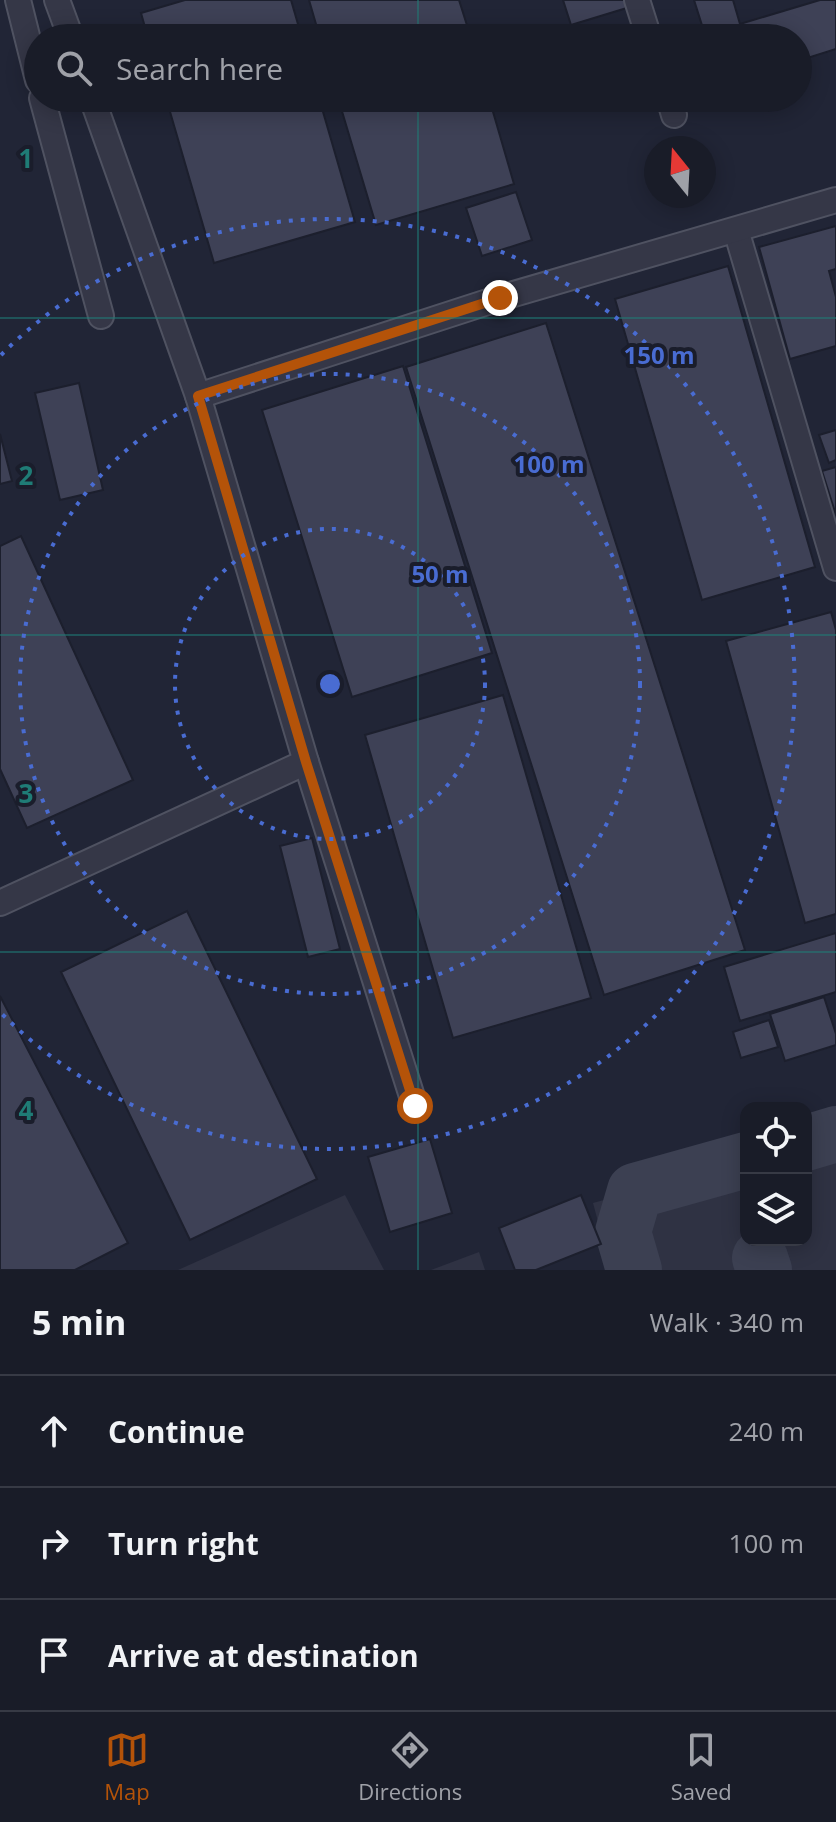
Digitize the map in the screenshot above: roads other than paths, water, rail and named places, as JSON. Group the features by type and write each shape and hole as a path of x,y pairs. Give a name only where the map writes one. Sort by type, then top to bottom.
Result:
{"lane":[{"path":"18,0 24,24"},
{"path":"57,0 66,24"},
{"path":"637,0 645,24"},
{"path":"46,112 101,316"},
{"path":"97,112 198,396 306,762 415,1106"},
{"path":"198,396 500,298 836,200"},
{"path":"736,230 836,568"},
{"path":"0,903 306,762"}]}
